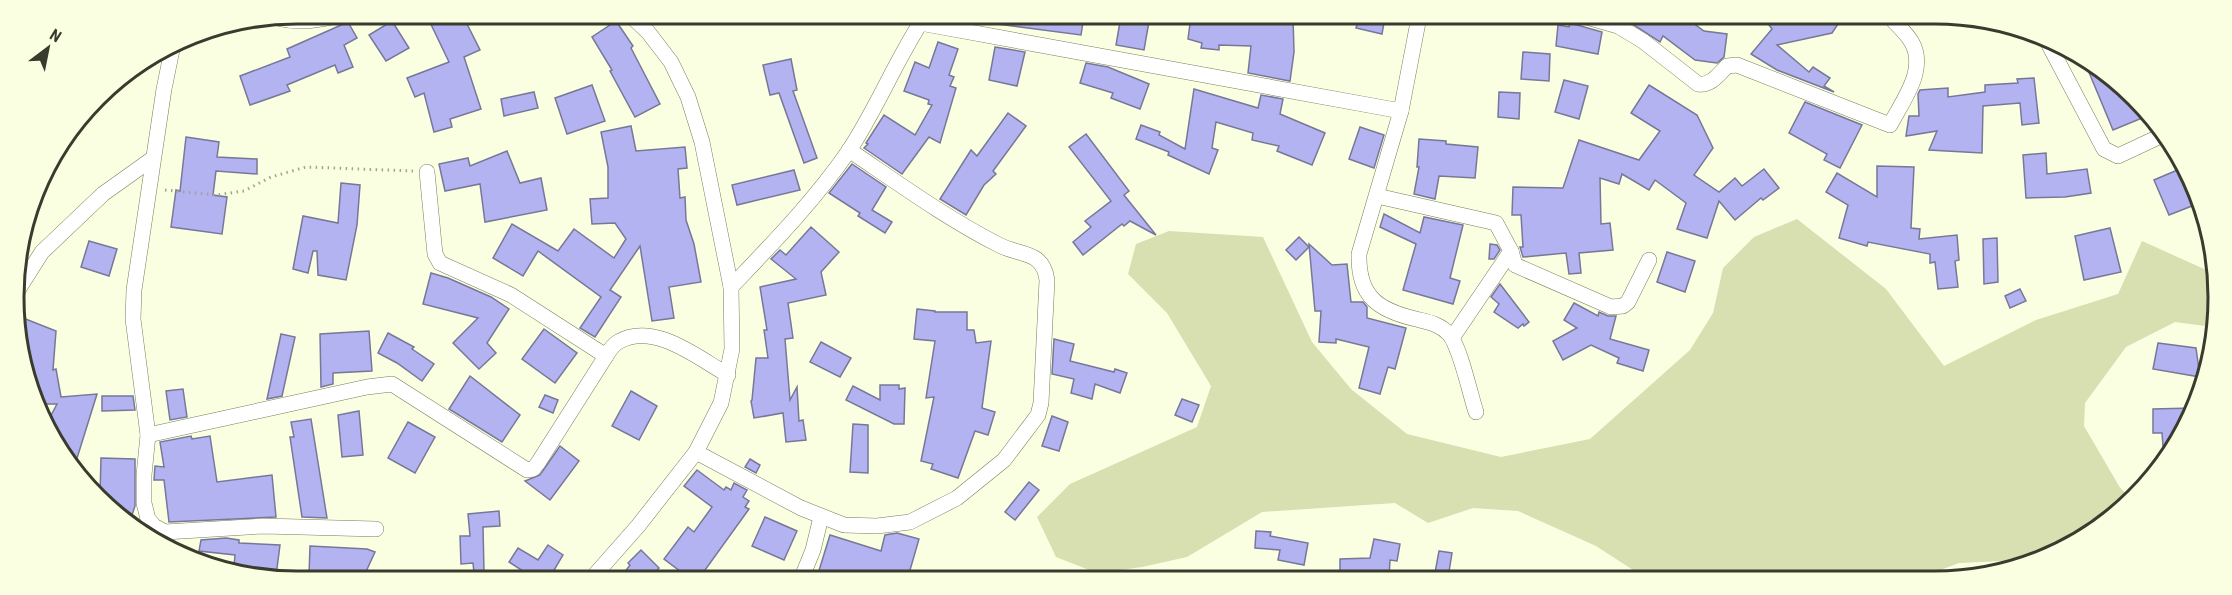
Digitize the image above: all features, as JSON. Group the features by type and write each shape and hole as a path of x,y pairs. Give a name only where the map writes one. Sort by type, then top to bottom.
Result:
{"street":[{"path":"598,571 638,526 696,452 721,403 732,349 731,287 702,142 688,97 671,62 640,24"},
{"path":"731,287 822,188 849,150 920,24"},
{"path":"949,24 1401,111"},
{"path":"1418,24 1401,111 1359,254 1359,273 1365,289 1379,306 1395,314 1435,324 1447,331 1452,338 1476,412"},
{"path":"1611,24 1643,41 1698,84 1704,85 1711,82 1727,66 1737,65 1890,125 1916,76 1918,57 1911,41 1896,24"},
{"path":"2052,51 2104,149 2118,156 2156,138"},
{"path":"171,55 137,259 133,319 148,435 144,475 144,503 148,519 154,526 165,532 263,526 376,529"},
{"path":"696,452 821,517 844,525 877,526 910,522 957,498 1004,460 1038,415 1041,402 1047,280 1045,267 1036,258 1000,246 925,201 849,150"},
{"path":"25,279 42,252 103,194 152,159"},
{"path":"427,172 435,254 440,263 511,295 606,356"},
{"path":"1377,196 1496,223 1511,251 1515,266 1611,307 1618,307 1628,302 1649,260"},
{"path":"1452,338 1511,251"},
{"path":"148,435 367,387 392,384 526,470 533,469 616,343 628,338 659,338 728,375"},
{"path":"804,571 813,550 821,517"}],"path":[{"path":"148,188 216,195 244,191 271,177 306,167 427,172"}],"green space":[{"path":"1797,219 1886,289 1944,366 2036,320 2118,294 2142,241 2206,270 2206,326 2175,322 2126,347 2085,403 2084,426 2125,493 2101,514 2071,534 2039,550 2006,562 1959,563 1934,571 1635,571 1596,546 1518,511 1473,508 1428,523 1395,503 1262,512 1187,557 1142,567 1092,571 1056,557 1037,517 1070,484 1197,427 1211,386 1167,313 1128,274 1136,244 1169,231 1263,237 1312,342 1351,389 1407,434 1501,457 1590,439 1690,350 1713,313 1723,268 1754,237"}],"building":[{"path":"343,24 349,24 357,38 344,45 353,67 338,73 335,65 287,85 290,91 250,105 240,76 290,57 287,49"},
{"path":"387,24 394,24 409,48 386,61 369,35"},
{"path":"431,24 467,24 480,50 464,57 481,109 450,119 452,127 434,132 424,93 415,97 407,78 449,62"},
{"path":"612,24 618,24 633,46 631,48 660,104 635,117 610,71 612,70 592,37"},
{"path":"998,24 1083,24 1081,35"},
{"path":"1120,24 1149,24 1144,50 1116,45"},
{"path":"1190,24 1293,24 1294,52 1290,81 1248,73 1251,46 1219,45 1219,50 1201,48 1202,43 1188,39"},
{"path":"1357,24 1384,24 1382,34 1356,28"},
{"path":"1570,24 1574,24 1602,32 1598,54 1556,46 1558,25 1569,27"},
{"path":"1632,24 1694,24 1704,31 1727,34 1724,57 1717,63 1695,60 1663,36 1660,42"},
{"path":"1768,24 1838,24 1832,33 1777,45 1809,72 1813,67 1830,78 1824,86 1834,92 1777,70 1751,54 1772,29"},
{"path":"938,42 958,49 949,75 954,77 950,86 956,88 940,143 929,137 902,174 864,148 884,115 915,135 932,105 928,104 929,100 904,91 915,62 929,68"},
{"path":"995,47 1025,52 1017,86 989,80"},
{"path":"1523,52 1550,54 1549,81 1521,79"},
{"path":"791,59 797,90 793,91 817,158 804,163 779,93 770,95 763,65"},
{"path":"1086,63 1108,67 1149,84 1140,109 1111,98 1113,93 1080,83"},
{"path":"2089,72 2115,92 2141,118 2113,130"},
{"path":"2034,78 2039,123 2022,125 2020,103 1983,106 1982,153 1929,150 1937,131 1906,136 1909,116 1919,116 1918,94 1920,90 1948,88 1948,97 1985,92 1985,85 2018,83 2017,79"},
{"path":"1564,80 1588,86 1579,119 1555,112"},
{"path":"592,85 605,121 567,134 555,98"},
{"path":"1649,85 1697,115 1713,148 1694,175 1719,192 1735,178 1742,186 1764,169 1779,188 1763,200 1761,198 1735,220 1719,201 1707,238 1677,229 1686,203 1655,180 1649,190 1622,174 1619,184 1600,178 1601,224 1610,223 1613,250 1579,253 1581,273 1569,274 1566,253 1523,257 1520,247 1523,247 1521,215 1512,215 1513,187 1563,188 1579,140 1639,160 1660,131 1631,113"},
{"path":"1194,89 1258,108 1261,95 1283,99 1280,114 1325,133 1312,165 1277,151 1279,146 1252,140 1253,133 1216,122 1212,148 1218,150 1209,174 1168,155 1169,152 1136,139 1141,125 1160,132 1159,135 1185,149"},
{"path":"534,92 538,108 504,116 501,99"},
{"path":"1499,92 1520,93 1519,119 1498,117"},
{"path":"1805,102 1862,125 1840,168 1824,160 1827,154 1789,133"},
{"path":"1008,113 1026,126 993,171 996,174 984,185 966,215 940,199 971,150 977,156"},
{"path":"631,126 636,151 685,147 687,168 678,169 680,198 685,197 686,220 694,244 701,282 669,287 674,318 652,321 640,246 610,290 621,297 595,337 580,328 601,297 538,251 523,276 493,258 512,224 558,251 574,229 614,258 626,239 615,223 592,224 590,199 608,198 608,167 601,132"},
{"path":"1360,127 1384,135 1374,168 1349,159"},
{"path":"1086,134 1129,191 1124,195 1156,235 1130,221 1124,226 1122,224 1083,255 1073,242 1091,227 1085,221 1111,201 1069,147"},
{"path":"186,137 219,142 217,157 257,159 257,174 216,171 213,195 227,197 222,234 171,227 176,190 180,191"},
{"path":"1419,139 1478,147 1475,178 1439,176 1435,199 1414,194 1419,167 1417,167"},
{"path":"507,151 520,183 541,178 547,210 485,222 480,184 445,191 439,164 468,158 470,166"},
{"path":"2046,153 2047,174 2087,169 2091,193 2065,197 2026,198 2023,155"},
{"path":"852,164 886,187 872,210 892,222 885,233 858,216 860,213 829,193"},
{"path":"1877,166 1914,167 1911,228 1920,229 1919,239 1957,235 1959,260 1955,261 1958,287 1938,289 1935,262 1930,263 1930,254 1868,242 1867,246 1839,238 1848,205 1826,192 1837,173 1877,197"},
{"path":"794,170 800,190 737,205 732,185"},
{"path":"2176,170 2192,206 2169,215 2154,180"},
{"path":"341,183 360,185 357,225 346,280 318,275 317,251 313,251 308,273 293,269 303,216 338,223"},
{"path":"1384,214 1420,233 1424,217 1463,225 1450,278 1460,281 1453,304 1403,290 1416,244 1380,227"},
{"path":"811,227 839,252 821,272 826,295 788,303 793,338 785,339 790,400 797,387 799,421 803,420 806,440 786,442 783,413 754,418 751,401 756,358 768,358 764,330 767,330 760,287 796,279 771,259 780,250 786,255"},
{"path":"2110,228 2121,272 2084,280 2075,236"},
{"path":"1299,237 1309,247 1296,260 1286,250"},
{"path":"1997,238 1998,282 1984,284 1983,239"},
{"path":"89,241 117,249 109,276 81,267"},
{"path":"1309,244 1332,265 1347,264 1351,302 1363,302 1367,307 1367,318 1406,328 1395,369 1388,367 1380,394 1359,388 1369,347 1336,339 1336,343 1319,342 1321,311 1315,311"},
{"path":"1490,244 1497,245 1500,250 1494,259 1489,259"},
{"path":"1667,252 1695,261 1685,292 1657,282"},
{"path":"431,273 491,297 509,309 487,343 496,353 479,369 453,343 478,318 423,304"},
{"path":"1500,284 1529,322 1524,326 1523,324 1518,328 1494,312 1499,304 1491,297"},
{"path":"2020,289 2026,301 2010,308 2005,296"},
{"path":"1574,303 1598,316 1599,312 1608,316 1616,316 1610,339 1649,350 1643,371 1617,363 1619,358 1591,345 1563,360 1553,341 1577,328 1564,320"},
{"path":"917,309 935,312 967,312 967,330 974,330 976,343 991,341 982,408 995,412 988,435 975,431 958,478 931,469 933,464 921,461 934,397 926,398 935,341 914,339"},
{"path":"25,319 56,331 53,370 56,369 61,397 97,394 77,458 51,416 57,404 46,404 45,402 33,368"},
{"path":"544,329 577,353 555,383 522,359"},
{"path":"369,331 372,371 333,373 333,384 321,387 320,334"},
{"path":"388,333 414,347 412,349 434,364 422,381 378,353"},
{"path":"281,334 295,337 282,396 267,399"},
{"path":"1054,339 1074,344 1070,361 1127,373 1120,393 1095,384 1092,399 1071,393 1074,379 1052,374"},
{"path":"821,342 851,358 840,377 810,362"},
{"path":"2158,343 2196,348 2199,368 2196,376 2153,369"},
{"path":"470,376 520,415 502,442 449,409"},
{"path":"880,385 899,385 899,389 905,388 904,424 894,424 846,400 853,386 880,400"},
{"path":"183,389 187,417 170,420 166,391"},
{"path":"631,391 657,406 639,440 612,426"},
{"path":"545,395 558,400 553,413 539,407"},
{"path":"102,396 133,396 135,410 102,411"},
{"path":"1182,399 1199,405 1192,422 1175,415"},
{"path":"2184,408 2163,447 2162,433 2153,433 2153,409"},
{"path":"359,411 363,455 342,457 338,415"},
{"path":"1052,416 1068,422 1059,451 1042,446"},
{"path":"311,419 327,518 302,517 290,437 294,437 291,422"},
{"path":"408,422 435,437 415,473 388,458"},
{"path":"853,424 868,425 868,473 850,472"},
{"path":"191,436 192,439 210,436 217,482 272,475 276,517 169,522 164,480 154,480 155,466 164,467 160,442"},
{"path":"560,446 579,461 550,500 525,481 540,475"},
{"path":"101,458 135,459 135,506 132,515 100,487"},
{"path":"750,459 760,465 756,473 745,467"},
{"path":"697,470 724,490 726,487 731,490 734,483 747,490 743,497 749,501 745,507 749,509 704,571 680,571 664,559 688,527 694,532 712,507 684,486"},
{"path":"1029,482 1039,490 1015,520 1005,512"},
{"path":"499,511 500,526 483,527 484,571 474,571 473,563 461,564 460,536 470,536 468,514"},
{"path":"765,517 797,531 784,560 752,546"},
{"path":"1256,531 1271,532 1270,536 1308,543 1304,565 1278,560 1280,550 1255,548"},
{"path":"897,533 919,539 910,571 819,571 830,535 881,551 885,535"},
{"path":"226,538 239,540 239,543 280,545 277,570 234,564 235,555 199,551 201,540"},
{"path":"1374,539 1400,544 1397,561 1390,560 1389,571 1340,571 1340,559 1370,558"},
{"path":"548,545 563,555 554,571 523,571 509,562 518,548 538,560"},
{"path":"310,546 367,549 375,552 366,571 309,571"},
{"path":"641,550 659,568 656,571 626,571 630,565 628,563"},
{"path":"1439,551 1452,553 1449,571 1435,571"}]}
